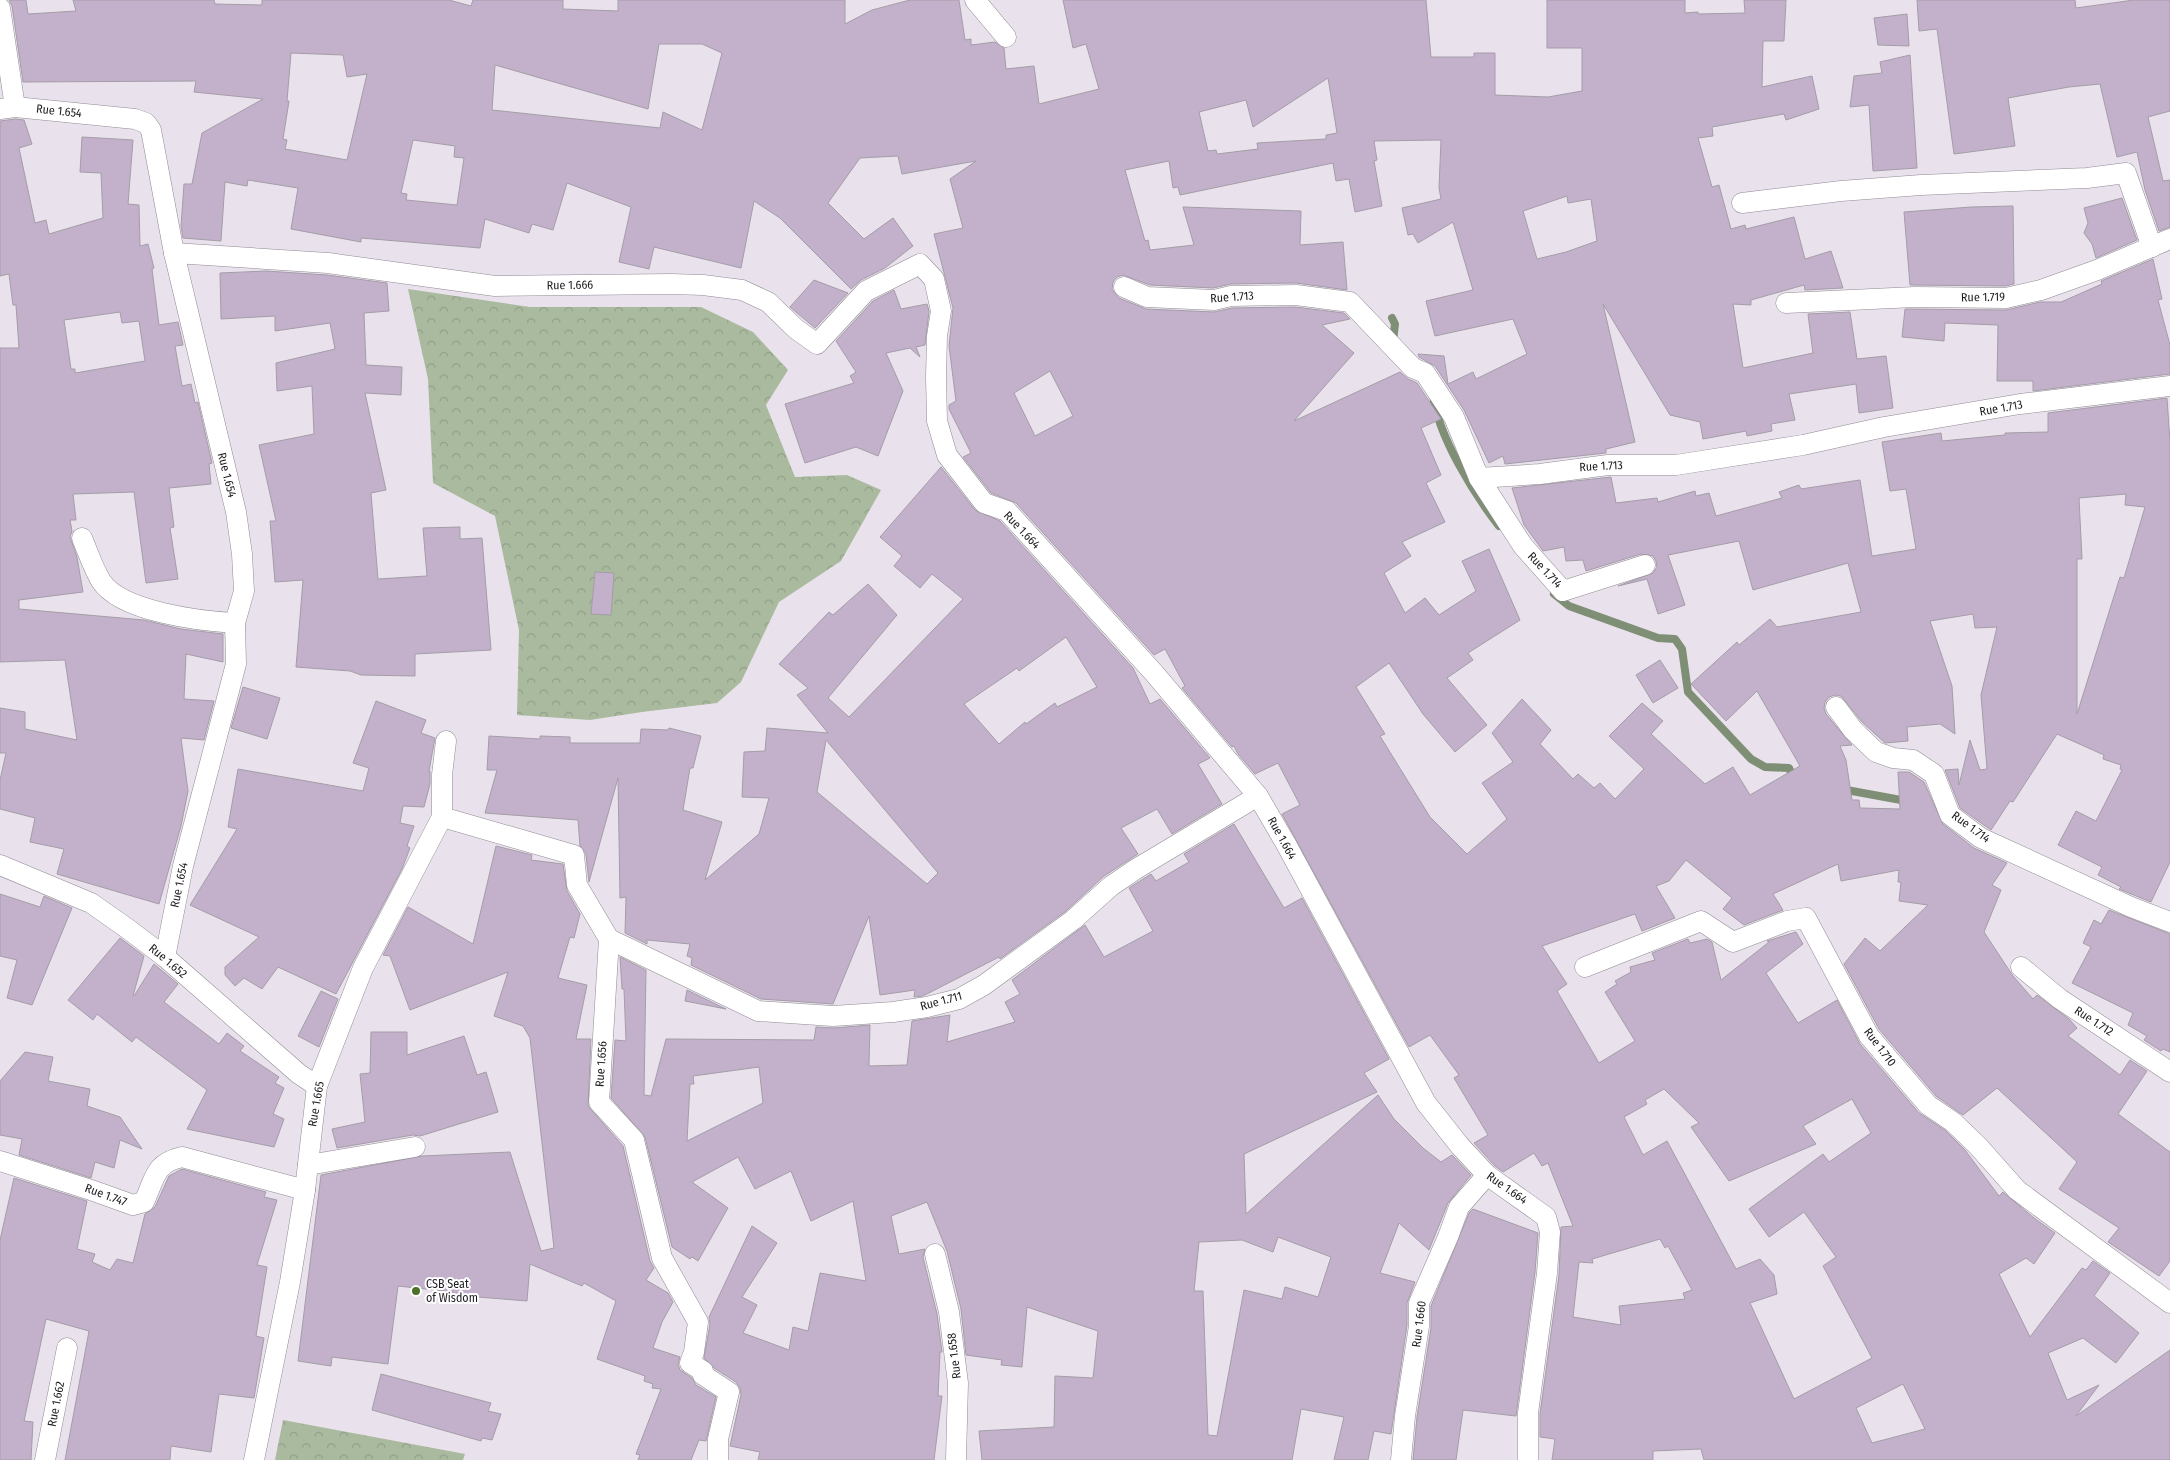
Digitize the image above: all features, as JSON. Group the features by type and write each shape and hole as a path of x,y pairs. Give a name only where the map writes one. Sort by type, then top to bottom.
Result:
{"street":[{"path":"975,0 1006,37"},
{"name":"Rue 1.654","path":"0,8 8,108 135,119 146,123 151,130 174,252 236,512 242,554 244,591 235,624 236,664 183,866 165,957"},
{"path":"1742,203 1840,191 2087,178 2126,173 2152,247"},
{"name":"Rue 1.719","path":"1786,303 1915,297 2006,298 2060,283 2097,270 2170,239"},
{"name":"Rue 1.666","path":"174,252 328,263 496,286 671,284 703,285 742,290 768,302 796,329 817,344 866,291 920,264"},
{"name":"Rue 1.664","path":"920,264 934,279 941,311 937,336 936,385 938,420 947,455 984,503 1008,511 1154,672 1258,796 1286,844 1426,1103 1460,1146 1487,1175 1546,1217 1550,1232 1547,1273 1528,1413 1528,1460"},
{"name":"Rue 1.713","path":"1124,287 1147,297 1214,300 1231,296 1296,295 1350,302 1413,368 1425,373 1454,417 1479,478 1540,474 1608,465 1676,465 1803,445 1884,427 2020,404 2170,386"},
{"name":"Rue 1.714","path":"1479,478 1524,546 1563,591 1645,565"},
{"path":"82,538 102,582 112,591 139,606 199,621 235,624"},
{"name":"Rue 1.714","path":"1836,707 1853,730 1876,752 1893,758 1913,760 1934,774 1950,815 1981,838 2131,907 2170,922"},
{"name":"Rue 1.665","path":"254,1460 290,1282 305,1190 317,1086 362,968 442,816 442,775 446,741"},
{"name":"Rue 1.711","path":"610,939 758,1011 833,1016 893,1012 927,1007 959,999 984,985 1073,920 1111,886 1258,796"},
{"path":"442,816 574,855 577,885 610,939"},
{"name":"Rue 1.652","path":"0,864 91,903 165,957 299,1074 317,1086"},
{"name":"Rue 1.710","path":"1585,967 1701,921 1734,942 1787,921 1806,918 1869,1036 1928,1105 1952,1122 1978,1146 2016,1190 2170,1303"},
{"name":"Rue 1.656","path":"610,939 599,1102 634,1140 662,1258 698,1322 690,1363 703,1371 703,1375 729,1392 718,1439 718,1460"},
{"name":"Rue 1.712","path":"2021,967 2060,999 2170,1072"},
{"path":"308,1165 414,1147"},
{"name":"Rue 1.747","path":"0,1161 133,1205 144,1202 164,1162 182,1157 305,1190"},
{"name":"Rue 1.660","path":"1401,1460 1405,1416 1419,1326 1419,1303 1459,1207 1487,1175"},
{"name":"Rue 1.658","path":"935,1254 949,1312 958,1383 956,1460"},
{"name":"Rue 1.662","path":"45,1460 67,1348"}],"green space":[{"path":"408,289 530,307 701,307 753,332 788,370 766,405 795,477 847,475 881,490 841,561 779,602 741,682 717,703 590,720 517,715 519,630 495,516 433,483 428,379"},
{"path":"283,1420 465,1454 463,1460 275,1460"}],"building":[{"path":"9,0 26,0 28,14 76,11 73,0 214,0 215,4 262,5 262,0 449,0 471,6 473,0 563,0 563,9 618,11 618,0 845,0 845,24 872,10 910,0 959,0 965,40 971,39 971,45 995,42 1004,48 1006,69 1034,66 1039,104 1099,89 1086,44 1073,48 1063,0 1426,0 1431,57 1474,57 1474,53 1495,53 1495,95 1548,97 1582,91 1582,48 1547,48 1547,0 1685,0 1685,13 1698,12 1698,14 1745,13 1744,0 1786,0 1784,41 1763,41 1762,87 1812,76 1819,109 1786,120 1784,114 1712,127 1713,136 1698,138 1712,187 1719,185 1731,229 1745,225 1746,229 1794,217 1805,259 1831,251 1843,288 1805,290 1804,285 1751,300 1751,305 1733,304 1743,368 1813,353 1808,314 1850,312 1857,359 1886,356 1893,408 1859,413 1856,384 1789,394 1795,420 1771,424 1772,431 1747,436 1746,431 1703,439 1700,422 1670,415 1603,304 1635,442 1606,449 1606,453 1505,464 1503,456 1489,463 1464,410 1435,366 1419,357 1418,354 1444,356 1448,384 1473,372 1476,379 1527,354 1513,319 1435,336 1426,301 1473,290 1453,222 1418,243 1413,234 1408,235 1402,208 1441,199 1439,188 1441,140 1374,141 1377,160 1374,161 1382,206 1355,212 1349,179 1336,181 1333,163 1180,195 1178,187 1173,188 1169,161 1125,170 1145,241 1148,240 1150,250 1194,245 1183,207 1301,211 1300,245 1343,242 1347,290 1296,283 1231,284 1213,288 1150,285 1123,275 1117,277 1113,282 1112,289 1119,298 1146,309 1214,312 1232,308 1295,307 1344,313 1350,319 1322,325 1354,353 1294,421 1400,372 1408,379 1417,383 1441,419 1421,428 1441,475 1426,483 1445,522 1402,542 1411,556 1384,573 1405,613 1425,598 1439,615 1476,591 1462,561 1489,549 1520,620 1468,653 1473,660 1447,678 1487,725 1455,752 1423,714 1389,663 1356,687 1385,734 1380,736 1430,817 1467,854 1507,819 1482,783 1513,762 1492,733 1522,699 1551,730 1540,744 1573,779 1578,774 1594,788 1600,783 1615,799 1644,769 1609,736 1642,703 1663,721 1651,734 1705,784 1733,767 1750,795 1800,766 1757,691 1726,721 1691,684 1737,642 1739,645 1770,619 1777,627 1861,612 1848,563 1753,590 1739,541 1668,555 1685,605 1658,614 1647,579 1618,586 1653,573 1657,567 1653,556 1641,554 1586,571 1583,560 1566,561 1564,547 1543,551 1524,525 1512,488 1611,477 1616,503 1657,498 1658,502 1695,491 1696,496 1709,493 1716,516 1782,498 1779,492 1799,485 1801,489 1860,480 1872,556 1916,549 1906,489 1890,491 1882,442 1941,433 1942,441 2005,435 2005,433 2048,432 2048,413 2167,398 2170,442 2170,862 2151,902 2119,889 2121,887 2098,875 2102,867 2058,845 2076,811 2096,821 2122,770 2120,769 2121,765 2103,759 2104,755 2057,734 2013,802 2010,801 1991,830 1960,808 1945,770 1958,769 1959,785 1970,740 1980,770 1987,769 1981,695 1997,627 1975,628 1973,614 1930,621 1952,686 1955,734 1940,724 1907,727 1908,741 1885,743 1862,722 1841,696 1829,697 1825,702 1824,708 1826,714 1852,745 1840,746 1846,760 1852,800 1859,800 1860,808 1900,809 1898,772 1909,772 1924,782 1943,824 1974,848 2007,863 1992,885 2001,890 1984,932 2013,976 2033,999 2037,995 2069,1019 2077,1028 2068,1036 2120,1075 2130,1060 2147,1071 2118,1114 2170,1152 2170,1261 2159,1276 2108,1242 2119,1228 2059,1189 2077,1162 1997,1088 1963,1115 1936,1096 1879,1029 1844,964 1865,938 1880,951 1928,905 1899,901 1901,882 1898,882 1899,870 1841,881 1838,864 1773,894 1783,910 1744,925 1723,909 1732,898 1686,860 1669,881 1656,886 1675,918 1642,931 1635,914 1542,946 1567,984 1557,991 1599,1063 1635,1041 1605,992 1617,984 1615,981 1631,972 1630,967 1655,960 1652,953 1688,939 1690,943 1707,939 1712,942 1721,980 1769,942 1767,941 1796,932 1803,944 1766,973 1798,1023 1837,1000 1860,1044 1919,1113 1946,1131 1965,1150 1999,1196 2003,1192 2055,1233 2034,1264 2026,1258 1999,1274 2030,1337 2082,1268 2086,1270 2093,1261 2110,1273 2094,1296 2139,1333 2116,1363 2083,1338 2048,1353 2067,1400 2099,1385 2076,1416 2170,1350 2170,1460 1704,1460 1701,1449 1653,1451 1653,1460 1552,1460 1555,1439 1540,1437 1540,1414 1559,1275 1561,1227 1573,1226 1548,1163 1542,1166 1534,1153 1503,1172 1495,1166 1474,1143 1488,1135 1454,1078 1459,1075 1430,1035 1409,1047 1282,814 1300,805 1278,763 1255,774 1238,754 1234,746 1232,747 1182,688 1185,686 1165,649 1154,655 1016,503 991,493 963,457 971,453 949,409 949,405 956,401 949,346 953,308 934,234 963,228 950,179 976,161 902,174 898,156 860,158 828,203 864,239 893,218 913,246 885,268 861,280 851,289 780,218 754,201 741,268 654,247 649,269 619,262 631,207 567,183 553,230 532,224 529,233 485,219 480,248 361,238 361,242 291,229 298,188 248,180 247,186 225,182 221,241 183,238 181,226 184,184 192,184 202,133 263,99 194,92 196,81 23,82 12,6","holes":["659,44 702,44 722,53 702,130 663,112 660,128 492,110 495,65 648,109","291,53 343,55 347,77 367,74 347,160 285,149 287,140 283,139 289,101 287,101","1328,78 1337,133 1326,135 1326,139 1257,143 1258,149 1217,154 1216,150 1208,151 1199,112 1246,100 1253,127","413,140 455,146 454,157 464,158 457,205 406,200 407,194 401,193","1567,196 1568,203 1591,199 1597,241 1566,252 1537,259 1523,211","1050,371 1073,416 1035,436 1014,393","2126,494 2125,505 2145,507 2124,578 2120,577 2077,714 2077,559 2082,559 2079,498","1664,1089 1699,1123 1691,1127 1729,1181 1816,1144 1803,1126 1852,1099 1871,1133 1829,1162 1823,1154 1749,1209 1769,1237 1804,1212 1836,1257 1823,1266 1872,1358 1794,1399 1750,1303 1777,1294 1774,1275 1760,1259 1736,1269 1667,1141 1643,1155 1624,1117 1647,1104 1645,1100","1660,1239 1665,1248 1668,1246 1692,1290 1683,1293 1685,1299 1619,1306 1621,1325 1573,1317 1579,1262 1593,1263 1592,1259","1903,1384 1925,1429 1872,1443 1856,1408"]},
{"path":"1917,0 2075,0 2076,8 2134,0 2170,0 2170,111 2148,117 2163,181 2170,180 2170,227 2159,231 2145,190 2137,152 2117,157 2100,84 2069,87 2008,98 2015,146 1954,154 1937,29 1919,31"},
{"path":"1907,14 1909,46 1878,45 1874,18"},
{"path":"1910,55 1917,168 1873,171 1869,105 1850,107 1854,76 1882,73 1880,62"},
{"path":"24,120 32,144 19,148 35,223 46,220 49,234 103,218 101,173 80,172 82,137 133,140 128,204 139,205 140,246 148,244 154,268 152,269 159,325 178,322 183,345 175,346 182,386 191,384 195,403 198,402 212,463 209,464 211,484 169,488 174,527 170,528 178,579 146,583 134,492 73,494 76,520 70,520 72,531 70,537 77,557 83,592 19,600 19,609 144,620 181,629 223,634 223,662 186,654 184,699 214,701 204,740 181,738 188,791 181,826 159,904 57,874 64,849 30,842 35,818 0,809 0,780 6,753 0,753 0,708 25,712 25,729 77,740 65,660 0,662 0,348 19,348 16,305 13,305 9,274 0,276 0,121","holes":["120,312 122,323 139,321 145,361 75,373 75,369 71,369 64,320"]},
{"path":"2122,198 2137,240 2096,258 2092,244 2084,233 2088,223 2084,208"},
{"path":"2013,206 2014,284 2005,286 1910,285 1904,212"},
{"path":"2153,259 2162,299 2158,300 2170,345 2170,374 2033,391 2033,381 1997,381 1998,325 1945,323 1944,341 1902,337 1905,309 2006,310 2040,302 2061,302 2102,284 2101,281"},
{"path":"266,271 327,275 387,283 389,311 364,313 366,365 402,367 401,395 365,393 386,490 371,493 378,579 427,576 423,528 460,527 460,539 482,538 491,650 415,654 415,676 361,675 350,671 296,667 303,580 275,582 270,521 276,521 259,445 314,434 312,386 277,391 276,363 335,349 330,323 275,331 275,316 221,319 220,273"},
{"path":"814,280 848,293 815,328 790,307"},
{"path":"894,290 901,309 927,304 929,311 925,345 916,347 920,357 910,348 886,353 903,391 878,456 856,447 805,463 785,404 854,383 850,376 856,372 836,341 873,301"},
{"path":"941,467 975,510 1000,521 1133,668 1150,704 1160,699 1210,758 1198,764 1222,804 1172,834 1157,809 1121,828 1138,854 1104,876 1066,911 1000,959 999,957 923,996 914,997 915,990 880,995 869,916 833,1004 761,999 691,965 692,958 687,956 690,944 647,940 647,944 625,933 626,897 620,898 618,778 589,882 586,854 580,846 578,820 485,813 497,770 487,770 489,736 540,739 540,736 570,737 570,743 640,743 641,729 668,730 669,728 701,736 693,768 690,768 683,810 722,822 705,880 759,834 769,798 742,797 744,752 765,751 767,728 828,733 797,695 808,688 779,664 829,612 833,615 868,584 897,615 828,698 849,717 963,599 932,574 920,588 894,566 902,556 880,537","holes":["1066,637 1097,687 1057,707 1055,703 1026,724 1025,722 999,744 964,704 1017,668 1019,671","826,740 938,873 927,884 817,792"]},
{"path":"595,572 614,573 611,615 591,614"},
{"path":"1660,660 1678,688 1653,703 1636,675"},
{"path":"243,687 280,698 267,739 231,728"},
{"path":"376,701 426,720 421,733 435,738 429,771 430,784 424,807 403,806 400,823 414,826 407,846 410,848 402,869 336,994 278,967 262,989 244,978 235,986 225,975 225,967 259,937 190,905 237,829 228,827 238,769 363,791 369,768 353,763"},
{"path":"1234,824 1284,908 1302,898 1389,1059 1364,1073 1377,1092 1244,1154 1246,1214 1378,1095 1394,1119 1423,1148 1441,1162 1452,1155 1471,1175 1448,1203 1429,1250 1399,1223 1380,1273 1415,1282 1407,1303 1407,1325 1391,1434 1374,1431 1368,1460 1334,1460 1344,1417 1301,1409 1292,1460 982,1460 979,1431 1054,1427 1055,1376 1093,1378 1098,1331 1027,1307 1022,1367 1001,1365 1002,1360 966,1355 961,1309 947,1251 927,1202 891,1216 899,1254 925,1249 923,1257 937,1314 942,1352 940,1352 938,1396 942,1396 934,1460 758,1460 760,1452 730,1446 741,1395 740,1388 736,1382 714,1368 704,1358 710,1324 709,1317 752,1226 777,1243 742,1297 757,1305 743,1333 789,1350 793,1327 808,1331 820,1273 866,1281 853,1201 811,1221 791,1171 755,1189 738,1157 692,1182 728,1208 698,1261 692,1257 690,1259 672,1247 645,1137 611,1098 615,1040 626,1041 624,989 622,989 620,957 646,970 644,1095 651,1096 666,1039 814,1040 816,1027 834,1028 870,1025 869,1066 907,1065 912,1021 950,1015 947,1042 1015,1022 1005,1002 1020,994 1012,980 1085,925 1104,957 1153,931 1129,888 1151,874 1156,881 1189,862 1184,854","holes":["759,1067 763,1103 687,1141 690,1084 694,1084 693,1076","1278,1237 1331,1257 1318,1297 1285,1287 1282,1299 1244,1290 1217,1436 1208,1435 1203,1291 1194,1291 1199,1242 1242,1240 1273,1252"]},
{"path":"496,846 532,855 531,860 563,864 567,891 580,914 574,938 570,937 558,978 587,985 576,1039 591,1039 588,1106 623,1146 650,1261 654,1268 646,1280 668,1293 673,1302 662,1322 653,1348 680,1357 678,1364 680,1370 692,1378 696,1385 716,1397 706,1441 699,1440 691,1460 638,1460 640,1455 636,1454 661,1389 652,1388 653,1384 644,1381 645,1376 597,1359 616,1301 584,1283 582,1286 530,1264 527,1301 453,1295 453,1292 398,1286 388,1364 332,1357 331,1366 298,1361 321,1175 422,1156 510,1152 541,1251 554,1248 530,1038 523,1026 494,1016 508,972 410,1010 390,956 383,955 408,907 473,944"},
{"path":"0,894 40,907 44,896 72,908 32,1005 7,998 17,960 0,956"},
{"path":"2109,910 2170,934 2170,1052 2163,1049 2161,1051 2144,1040 2147,1036 2128,1025 2133,1013 2072,983 2091,947 2083,943 2094,920 2101,924"},
{"path":"120,938 144,956 133,996 154,964 178,984 164,1002 219,1044 227,1033 244,1046 240,1051 279,1077 275,1083 284,1088 273,1114 284,1119 274,1147 187,1129 207,1090 136,1037 132,1042 97,1014 93,1020 68,1000"},
{"path":"687,990 726,1009 685,1001"},
{"path":"321,991 338,999 319,1047 298,1036"},
{"path":"371,1032 407,1032 407,1055 464,1036 477,1075 486,1072 498,1112 420,1136 413,1135 337,1148 332,1129 365,1122 360,1074 370,1073"},
{"path":"25,1052 53,1057 48,1081 90,1089 87,1106 120,1117 142,1149 120,1140 114,1168 95,1162 91,1178 19,1155 22,1139 0,1135 0,1081"},
{"path":"182,1169 266,1192 264,1197 277,1200 257,1265 267,1267 256,1336 264,1338 254,1398 219,1394 211,1452 171,1446 170,1460 65,1460 89,1331 46,1319 24,1421 33,1422 31,1460 0,1460 0,1240 14,1178 87,1201 77,1249 95,1254 92,1262 110,1270 117,1259 133,1263 145,1214 155,1207 169,1176"},
{"path":"1473,1209 1538,1233 1535,1272 1516,1416 1463,1410 1456,1460 1413,1460 1417,1417 1431,1328 1431,1306 1469,1213"},
{"path":"381,1374 491,1403 488,1411 501,1414 492,1440 482,1438 481,1441 372,1410"}],"waterway":[{"path":"1392,318 1395,324 1393,342"},
{"path":"1433,395 1436,411 1449,446 1468,481 1499,526"},
{"path":"1554,594 1569,606 1658,638 1675,639 1682,649 1688,692 1751,759 1765,767 1789,768 1794,779"},
{"path":"1841,789 1901,800"}],"place":[{"name":"CSB Seat of Wisdom","path":"416,1291"}]}
